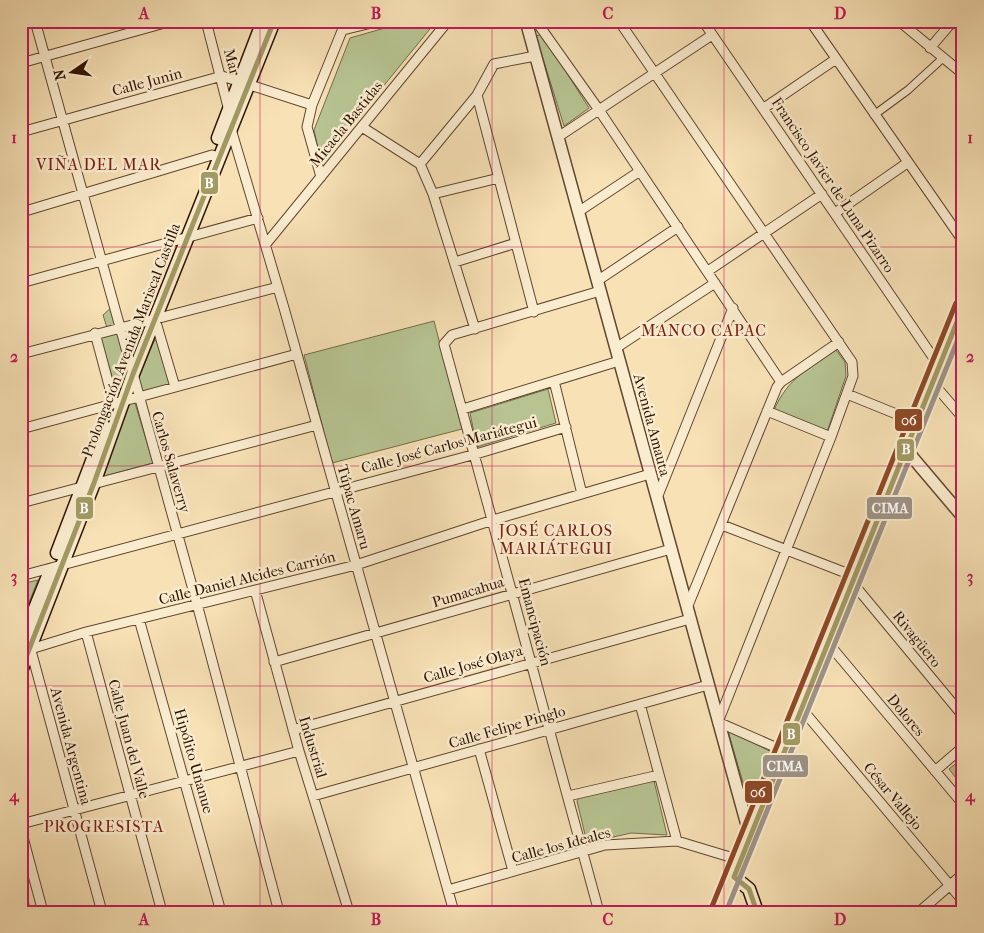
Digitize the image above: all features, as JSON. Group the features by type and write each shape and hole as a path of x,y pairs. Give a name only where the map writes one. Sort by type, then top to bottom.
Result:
{"main road":[{"name":"Prolongación Avenida Mariscal Castilla","path":"216,156 231,130 263,21"},
{"name":"Prolongación Avenida Mariscal Castilla","path":"21,671 25,644 216,156 229,110 244,84 274,21"},
{"path":"718,912 734,877 963,306"},
{"name":"Prolongación Avenida Mariscal Castilla","path":"25,644 56,567"},
{"path":"734,877 749,889 757,912"}],"street":[{"name":"Carlos Salaverry","path":"35,21 103,262 138,397 159,465 279,912"},
{"path":"21,63 152,24 172,21"},
{"name":"Mar","path":"206,21 222,76 229,110"},
{"path":"321,177 307,127 312,106 345,26 380,21"},
{"name":"Micaela Bastidas","path":"266,244 448,21"},
{"name":"Avenida Amauta","path":"526,21 750,836"},
{"path":"536,21 708,271 780,382"},
{"path":"619,21 852,362 852,376 831,438 718,722 784,751"},
{"name":"Francisco Javier de Luna Pizarro","path":"703,21 939,366"},
{"path":"810,21 963,241"},
{"path":"898,21 963,74"},
{"path":"930,48 953,21"},
{"path":"558,137 712,36"},
{"path":"420,164 477,95 494,64 535,56"},
{"path":"874,115 908,90 943,58"},
{"path":"764,108 836,59"},
{"path":"222,76 312,106"},
{"name":"Calle Junin","path":"21,132 62,119 222,76"},
{"path":"477,95 534,312"},
{"name":"Túpac Amaru","path":"229,110 231,130 266,244 454,912"},
{"path":"362,126 420,164 455,262 475,329 534,312 599,286 678,227"},
{"path":"22,212 216,156"},
{"path":"835,213 907,163"},
{"path":"578,212 640,171"},
{"path":"432,194 499,178"},
{"path":"708,271 822,194"},
{"path":"21,284 258,218"},
{"path":"455,262 516,243"},
{"path":"616,348 716,283"},
{"path":"21,354 278,287"},
{"path":"657,498 732,308"},
{"path":"151,320 175,387"},
{"name":"Emancipación","path":"475,329 452,335 445,341 598,912"},
{"path":"95,334 119,402"},
{"path":"687,608 780,382 838,342"},
{"path":"21,429 297,354"},
{"path":"463,409 619,361"},
{"path":"554,381 582,494"},
{"path":"932,382 963,418"},
{"path":"847,394 916,422"},
{"path":"767,412 831,438"},
{"path":"21,503 159,465 317,425"},
{"name":"Calle José Carlos Mariátegui","path":"21,576 335,490 476,454 566,427"},
{"path":"906,446 913,458 963,517"},
{"name":"Calle Daniel Alcides Carrión","path":"25,644 86,632 356,565 493,520 650,474"},
{"path":"722,525 785,551 854,576"},
{"name":"Pumacahua","path":"274,662 671,549"},
{"name":"Rivagüero","path":"854,576 856,587 963,716"},
{"name":"Industrial","path":"255,590 299,751 349,912"},
{"name":"Avenida Argentina","path":"21,618 25,644 75,812 102,912"},
{"name":"Hipólito Unanue","path":"139,619 221,912"},
{"name":"Calle José Olaya","path":"293,730 394,700 690,620"},
{"name":"Calle Juan del Valle","path":"86,632 162,912"},
{"name":"Dolores","path":"828,643 963,804"},
{"name":"Calle Felipe Pinglo","path":"313,796 708,685"},
{"path":"640,704 677,841"},
{"name":"César Vallejo","path":"801,708 963,901"},
{"path":"935,771 963,746"},
{"path":"480,749 513,871"},
{"path":"21,824 75,812 299,751"},
{"path":"568,796 658,775"},
{"path":"21,830 44,912"},
{"name":"Calle los Ideales","path":"448,890 605,845 631,842 677,841 740,860"},
{"path":"919,912 963,874"}],"green space":[{"path":"409,21 433,21 434,24 324,159 318,148 314,130 350,38"},
{"path":"542,34 589,108 564,126 536,36"},
{"path":"112,307 119,327 108,331 103,315"},
{"path":"434,321 462,429 332,463 304,355"},
{"path":"140,328 131,350 126,332"},
{"path":"120,332 128,363 118,385 115,386 100,338"},
{"path":"159,340 171,385 143,393 138,379 154,341"},
{"path":"836,350 845,362 846,376 827,432 774,410 792,382"},
{"path":"548,389 556,423 477,447 470,413"},
{"path":"135,403 153,463 101,477 126,404"},
{"path":"38,580 26,610 21,584"},
{"path":"728,731 774,753 751,810"},
{"path":"963,758 963,787 949,769"},
{"path":"647,779 654,781 667,835 631,833 587,843 577,801 580,796"},
{"path":"21,874 31,912 21,912"}],"transit line":[{"name":"B","path":"21,670 94,483 133,374 274,21"},
{"name":"06","path":"711,909 956,303"},
{"name":"B","path":"734,877 963,307"},
{"name":"CIMA","path":"726,912 963,327"},
{"name":"B","path":"734,877 749,889 757,912"}],"district":[{"name":"VIÑA DEL MAR","path":"99,164"},
{"name":"MANCO CAPAC","path":"704,330"},
{"name":"JOSÉ CARLOS MARIÁTEGUI","path":"556,539"},
{"name":"PROGRESISTA","path":"104,826"}]}
